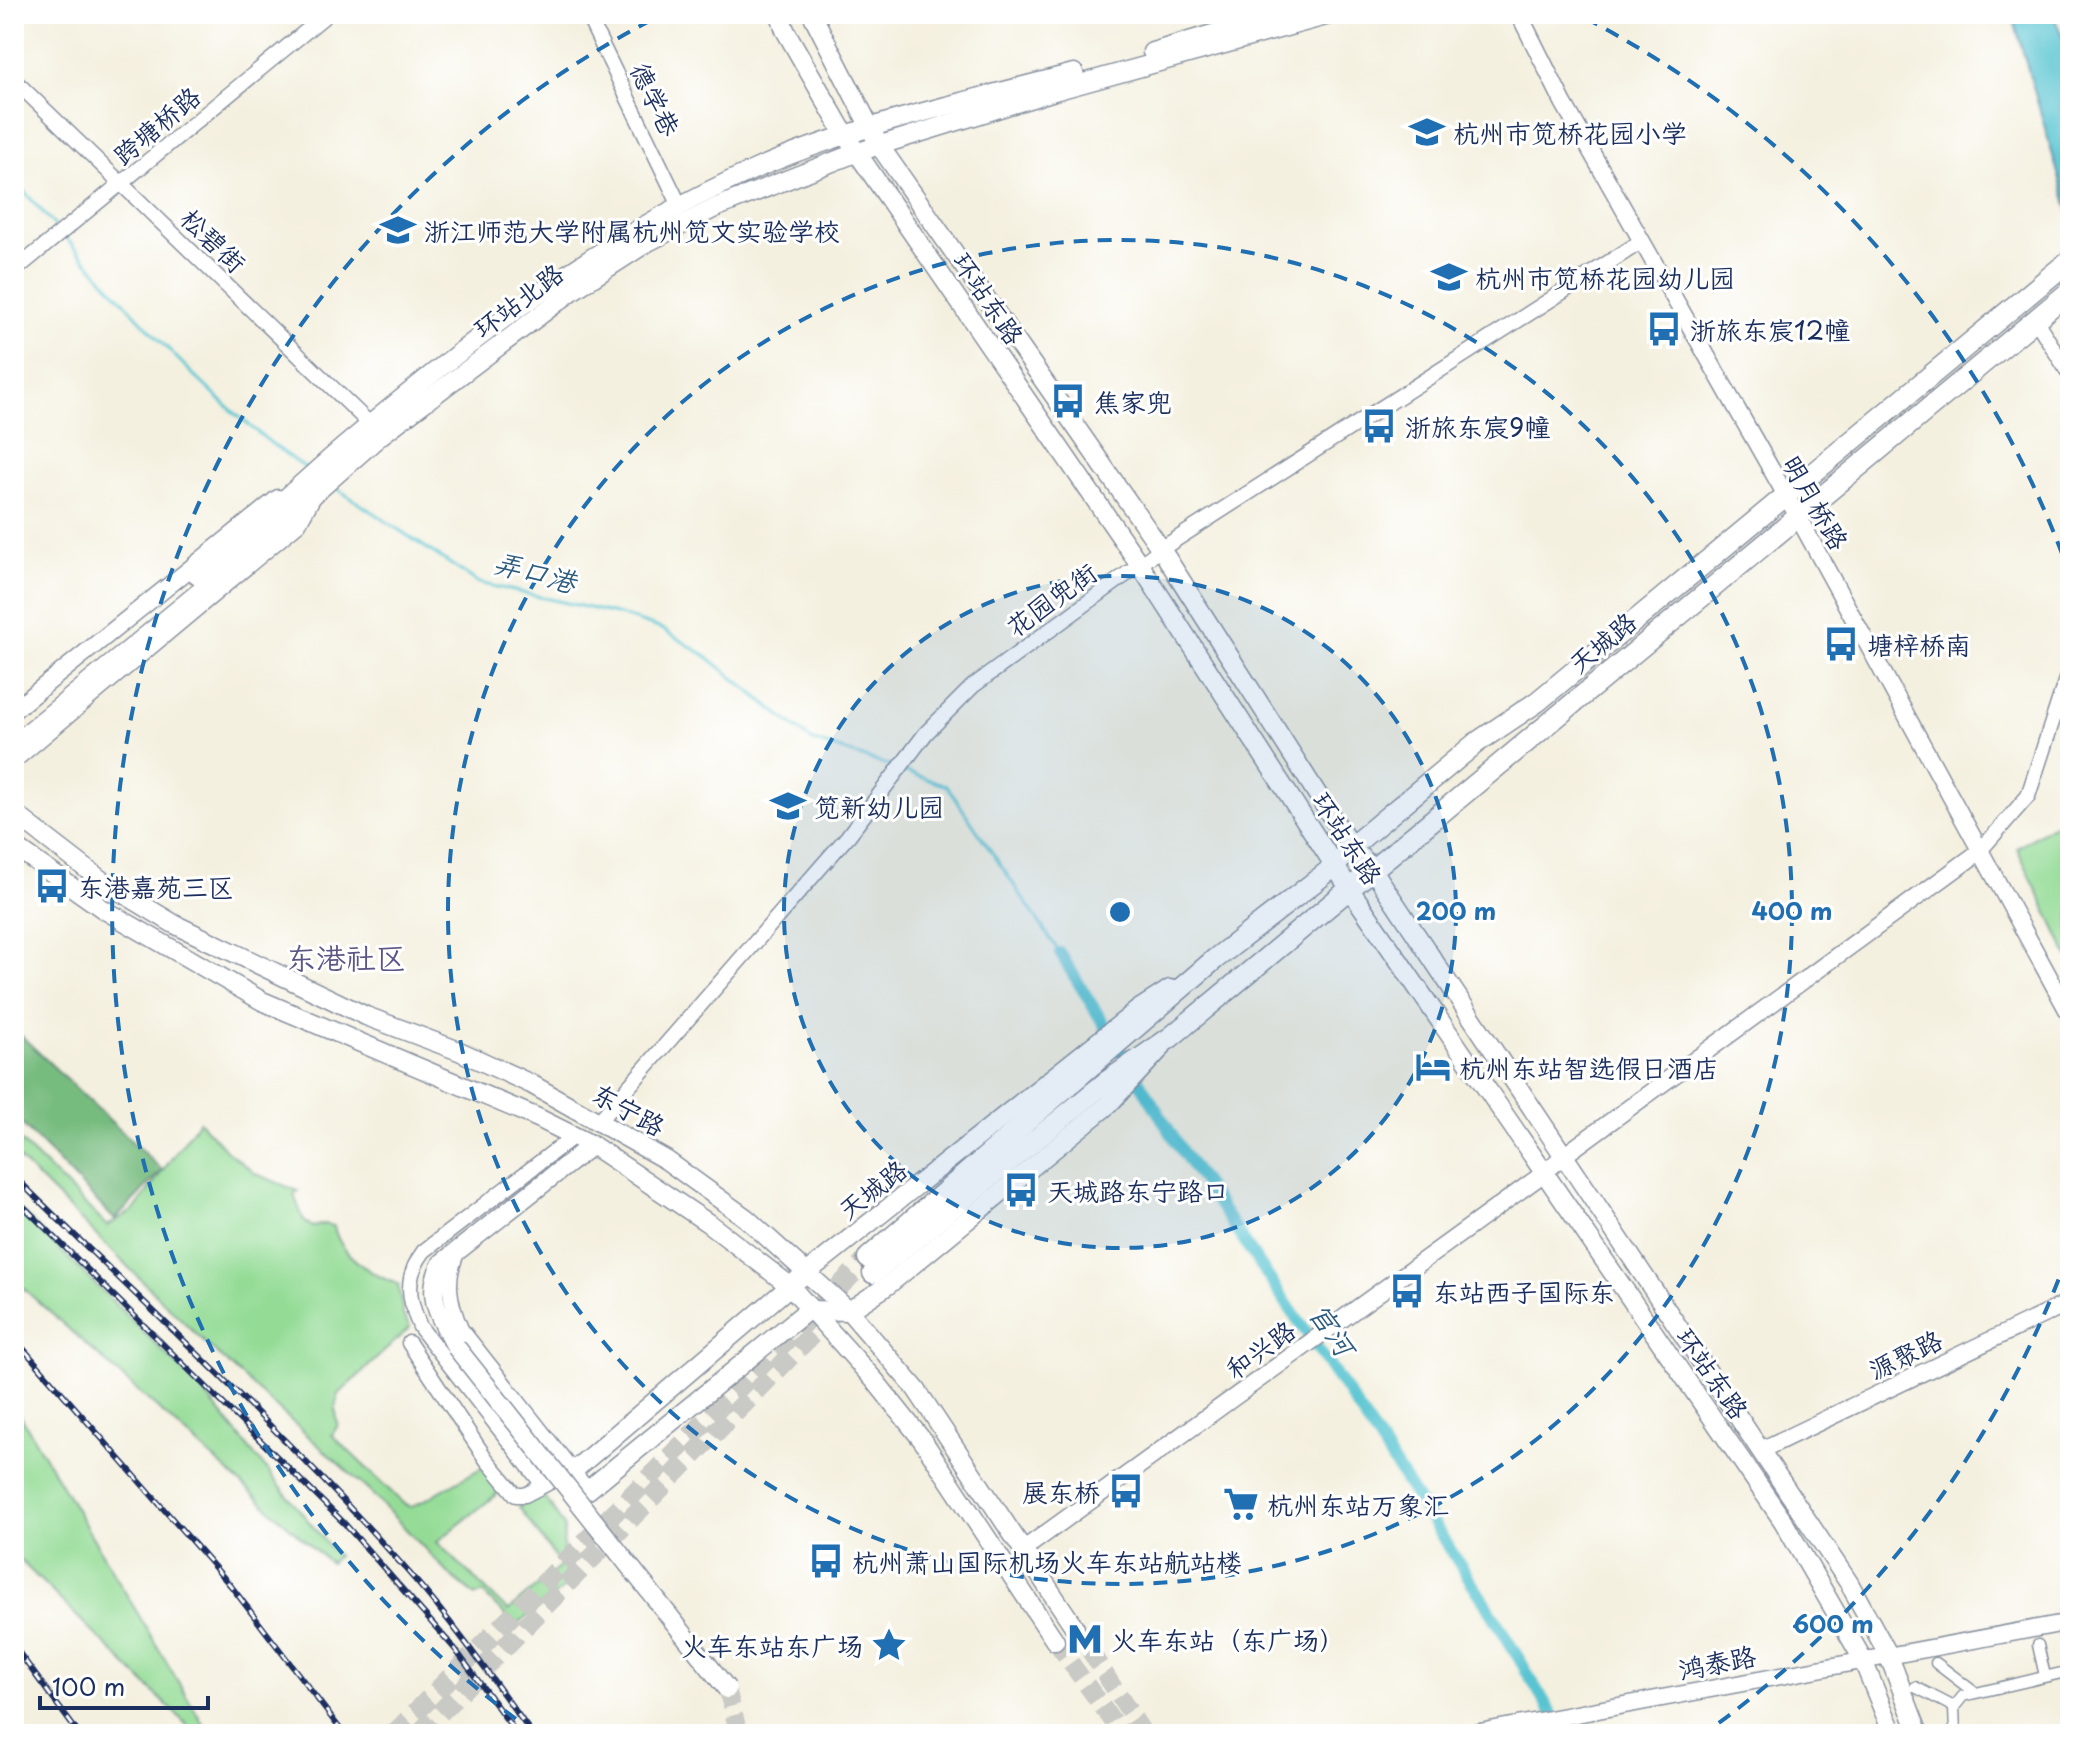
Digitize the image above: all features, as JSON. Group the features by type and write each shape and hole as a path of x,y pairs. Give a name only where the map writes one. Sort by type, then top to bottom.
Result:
{"main road":[{"name":"环站东路","path":"780,14 785,30 845,135 1140,565 1349,888 1783,1521 1862,1658 1893,1734"},
{"name":"环站东路","path":"812,14 879,145 1161,549 1351,847 1371,867 1849,1583 1888,1654 1919,1734"},
{"name":"环站北路","path":"14,729 252,532 361,456 376,430 528,301 680,206 751,170 869,126 1267,20 1333,14"},
{"name":"环站北路","path":"14,744 306,492 345,445 376,430 572,291 648,242 730,201 858,152 1058,90 1267,20"},
{"name":"天城路","path":"572,1472 790,1286 1335,866 1351,847 1476,743 1537,702 2068,261"},
{"name":"天城路","path":"849,1311 888,1285 1150,1052 1371,867 2070,291"},
{"name":"东宁路","path":"14,813 101,880 174,924 366,1016 459,1051 531,1084 666,1160 746,1218 849,1311 916,1389 1075,1628"},
{"name":"东宁路","path":"14,846 103,909 262,1001 348,1039 488,1094 574,1136 708,1223 790,1286 808,1310 876,1382 923,1441 1055,1641"},
{"name":"天城路","path":"1094,1054 871,1265 1114,1087 1138,1075 1171,1037"},
{"path":"592,1145 521,1203 461,1245 442,1263 434,1276 432,1296 456,1347 727,1689"},
{"path":"588,1490 808,1310 849,1311"}],"street":[{"name":"跨塘桥路","path":"14,271 327,14"},
{"name":"德学巷","path":"587,14 680,206"},
{"name":"明月桥路","path":"1519,14 1563,102 1797,515 2070,1015"},
{"name":"松碧街","path":"14,80 376,430"},
{"name":"花园兜街","path":"598,1122 848,836 926,733 973,686 1161,549 1642,241"},
{"path":"2035,319 2070,375"},
{"path":"14,710 263,507 306,492"},
{"path":"14,760 298,523 306,492"},
{"path":"1979,852 2028,796 2070,667"},
{"name":"和兴路","path":"1024,1549 1543,1174 1979,852"},
{"path":"543,1485 420,1327 411,1306 409,1285 413,1266 424,1251 574,1136"},
{"path":"461,1245 448,1272 452,1308 461,1329 588,1490"},
{"name":"源聚路","path":"1761,1450 2070,1302"},
{"path":"409,1343 486,1459 516,1495 572,1472"},
{"name":"鸿泰路","path":"1469,1734 1862,1658 2070,1622"},
{"path":"2038,1645 2045,1676"},
{"path":"1936,1663 1974,1692"},
{"path":"1955,1734 1954,1707 1963,1696 2070,1671"},
{"path":"1915,1687 1954,1707"}],"green space":[{"path":"2070,815 2070,960 2017,848"},
{"path":"14,1029 162,1170 115,1220 14,1116"},
{"path":"199,1121 226,1150 256,1174 298,1191 294,1195 304,1221 313,1227 324,1224 334,1226 343,1246 358,1263 398,1284 403,1315 410,1327 339,1394 335,1408 338,1425 332,1435 405,1505 412,1507 485,1466 503,1489 437,1542 508,1611 561,1566 519,1507 541,1492 564,1526 563,1559 576,1579 515,1626 483,1593 476,1596 454,1579 369,1491 204,1342 14,1154 14,1135 107,1226 134,1210"},
{"path":"14,1204 201,1389 337,1556 330,1563 14,1280"},
{"path":"14,1405 208,1732 196,1734 14,1554"}],"water":[{"path":"2012,14 2053,14 2070,55 2070,215"}],"waterway":[{"name":"弄口港","path":"14,180 57,228"},
{"name":"弄口港","path":"65,237 209,390 273,445 307,469"},
{"name":"弄口港","path":"333,486 479,583 620,615 662,629 706,656 811,740 893,767"},
{"name":"弄口港","path":"904,771 947,786 1060,953"},
{"name":"官河","path":"1060,953 1182,1151 1350,1396 1491,1612 1564,1734"}],"tunnel":[{"path":"394,1734 868,1258"},
{"path":"419,1734 834,1312"},
{"path":"1075,1628 1144,1734"},
{"path":"1055,1641 1122,1734"},
{"path":"727,1689 739,1734"}],"railway":[{"path":"14,1176 266,1422 364,1523 443,1613 532,1734"},
{"path":"14,1197 344,1523 455,1649 517,1734"},
{"path":"14,1338 231,1586 344,1734"},
{"path":"14,1646 79,1734"}],"place":[{"name":"杭州市笕桥花园小学","path":"1427,132"},
{"name":"浙江师范大学附属杭州笕文实验学校","path":"398,230"},
{"name":"杭州市笕桥花园幼儿园","path":"1449,277"},
{"name":"浙旅东宸12幢","path":"1664,329"},
{"name":"焦家兜","path":"1068,401"},
{"name":"浙旅东宸9幢","path":"1379,426"},
{"name":"塘梓桥南","path":"1841,644"},
{"name":"笕新幼儿园","path":"788,806"},
{"name":"东港嘉苑三区","path":"52,886"},
{"name":"杭州东站智选假日酒店","path":"1433,1067"},
{"name":"天城路东宁路口","path":"1021,1190"},
{"name":"东站西子国际东","path":"1407,1291"},
{"name":"展东桥","path":"1126,1491"},
{"name":"杭州东站万象汇","path":"1241,1504"},
{"name":"杭州萧山国际机场火车东站航站楼","path":"826,1561"},
{"name":"火车东站（东广场）","path":"1085,1639"},
{"name":"火车东站东广场","path":"889,1645"}],"district":[{"name":"东港社区","path":"346,956"}]}
